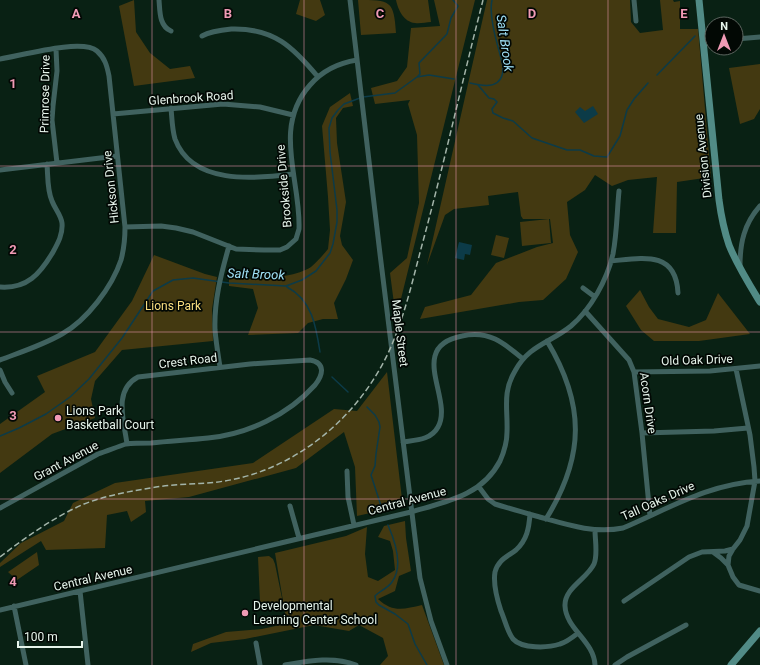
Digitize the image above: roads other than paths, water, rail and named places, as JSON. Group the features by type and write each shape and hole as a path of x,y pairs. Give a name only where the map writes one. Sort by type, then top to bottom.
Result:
{"street":[{"path":"159,0 162,22 166,29 171,31"},
{"name":"Maple Street","path":"350,0 420,578 431,621 447,665"},
{"path":"634,0 636,21"},
{"name":"Division Avenue","path":"700,0 718,200 725,232 730,246 740,269 760,302"},
{"path":"202,36 209,32 238,29 266,34 283,42 294,50 318,76"},
{"path":"744,38 760,37"},
{"name":"Hickson Drive","path":"0,59 56,49 86,46 98,51 104,58 109,76 125,227 123,251 116,272 111,282 82,319 62,334 0,360"},
{"name":"Primrose Drive","path":"56,49 57,71 52,120 57,163"},
{"name":"Brookside Drive","path":"125,227 155,226 176,228 193,232 228,246 251,250 277,250 287,247 293,243 298,234 299,224 290,140 293,115 302,95 318,76 332,67 345,62 357,60"},
{"name":"Glenbrook Road","path":"113,114 223,104 245,105 293,115"},
{"path":"171,108 174,132 178,145 186,156 197,166 214,173 239,176 260,177 293,174"},
{"path":"0,170 117,156"},
{"path":"0,287 13,287 28,281 40,272 59,241 62,228 60,217 50,195 47,164"},
{"name":"Central Avenue","path":"0,610 411,512 455,498 479,487 491,476 502,455 508,433 506,395 512,376 523,359 536,347 570,326 585,311 595,297 604,278 613,252 619,191"},
{"path":"740,269 740,251 744,234 750,219 760,206"},
{"path":"220,367 215,329 215,310 218,286 228,246"},
{"path":"611,261 642,258 662,262 675,274 678,284 678,293"},
{"path":"583,288 595,297"},
{"name":"Acorn Drive","path":"585,311 629,360 634,372 642,433 650,516"},
{"path":"403,442 428,437 436,430 440,423 441,411 434,366 440,347 447,342 466,335 488,336 503,343 523,359"},
{"path":"546,519 566,482 575,451 576,439 572,395 562,369 547,341"},
{"name":"Crest Road","path":"127,444 122,402 124,391 130,382 144,376 250,364 313,360"},
{"name":"Grant Avenue","path":"0,508 98,454 127,444 210,438 232,434 256,426 288,409 320,378 322,373 320,366 313,360"},
{"name":"Old Oak Drive","path":"634,372 704,371 760,366"},
{"path":"728,565 729,556 740,540 750,519 758,481 754,467 736,369"},
{"path":"0,370 2,383 12,393"},
{"path":"642,433 714,431 748,428"},
{"path":"347,471 348,498 354,525"},
{"name":"Tall Oaks Drive","path":"479,487 488,499 495,504 570,526 595,530 623,528 702,492 726,486 758,481"},
{"path":"290,506 299,538"},
{"path":"530,514 528,529 523,541 515,550 501,560 495,572 497,596 506,625 515,640 522,645 529,647 560,644 578,633"},
{"path":"595,530 596,559 594,564 587,575 570,592 565,604 569,621 589,647 593,655 595,665"},
{"path":"624,601 689,557 702,552 733,549"},
{"path":"713,552 728,565 733,577 739,584 760,591"},
{"path":"80,591 88,665"},
{"path":"14,606 26,665"},
{"path":"616,665 627,657 686,625"},
{"path":"731,665 760,631"},
{"path":"256,643 260,665"},
{"path":"285,665 333,660 356,665"}],"water":[{"path":"593,106 598,114 584,123 575,112 580,107 585,111"},
{"path":"459,242 472,245 470,255 465,254 464,260 455,258"}],"waterway":[{"name":"Salt Brook","path":"418,76 420,74 419,63 447,34 451,18 458,6 453,0"},
{"name":"Salt Brook","path":"470,83 493,85 501,79 503,73 503,66 491,15 492,0"},
{"path":"657,75 695,36"},
{"name":"Salt Brook","path":"363,97 395,93 417,77 429,75 454,79"},
{"path":"478,85 489,98 494,99 497,102 492,109 493,113 513,121 532,138 567,150 580,150 594,156 607,157 620,136 627,110 634,99 648,83"},
{"name":"Salt Brook","path":"0,436 46,414 70,397 89,379 122,338 153,291 173,280 193,278 229,283 286,286 302,280 316,271 330,253 337,222 329,128 332,118 344,104 360,98"},
{"path":"287,287 295,292 307,306 317,333 320,352"},
{"path":"332,377 348,392"},
{"path":"367,407 375,415 380,427 375,466 371,475 383,512"},
{"path":"388,525 396,546 398,561 396,576 386,588 375,596 376,602 408,624 415,644 427,665"}],"railway":[{"path":"0,557 51,521 84,504 102,498 156,487 235,479 277,465 296,455 315,442 348,412 375,377 384,362 398,330 438,184 483,0"}],"place":[{"name":"Lions Park Basketball Court","path":"58,418"},
{"name":"Developmental Learning Center School","path":"245,613"}],"park label":[{"name":"Lions Park","path":"173,306"}]}
